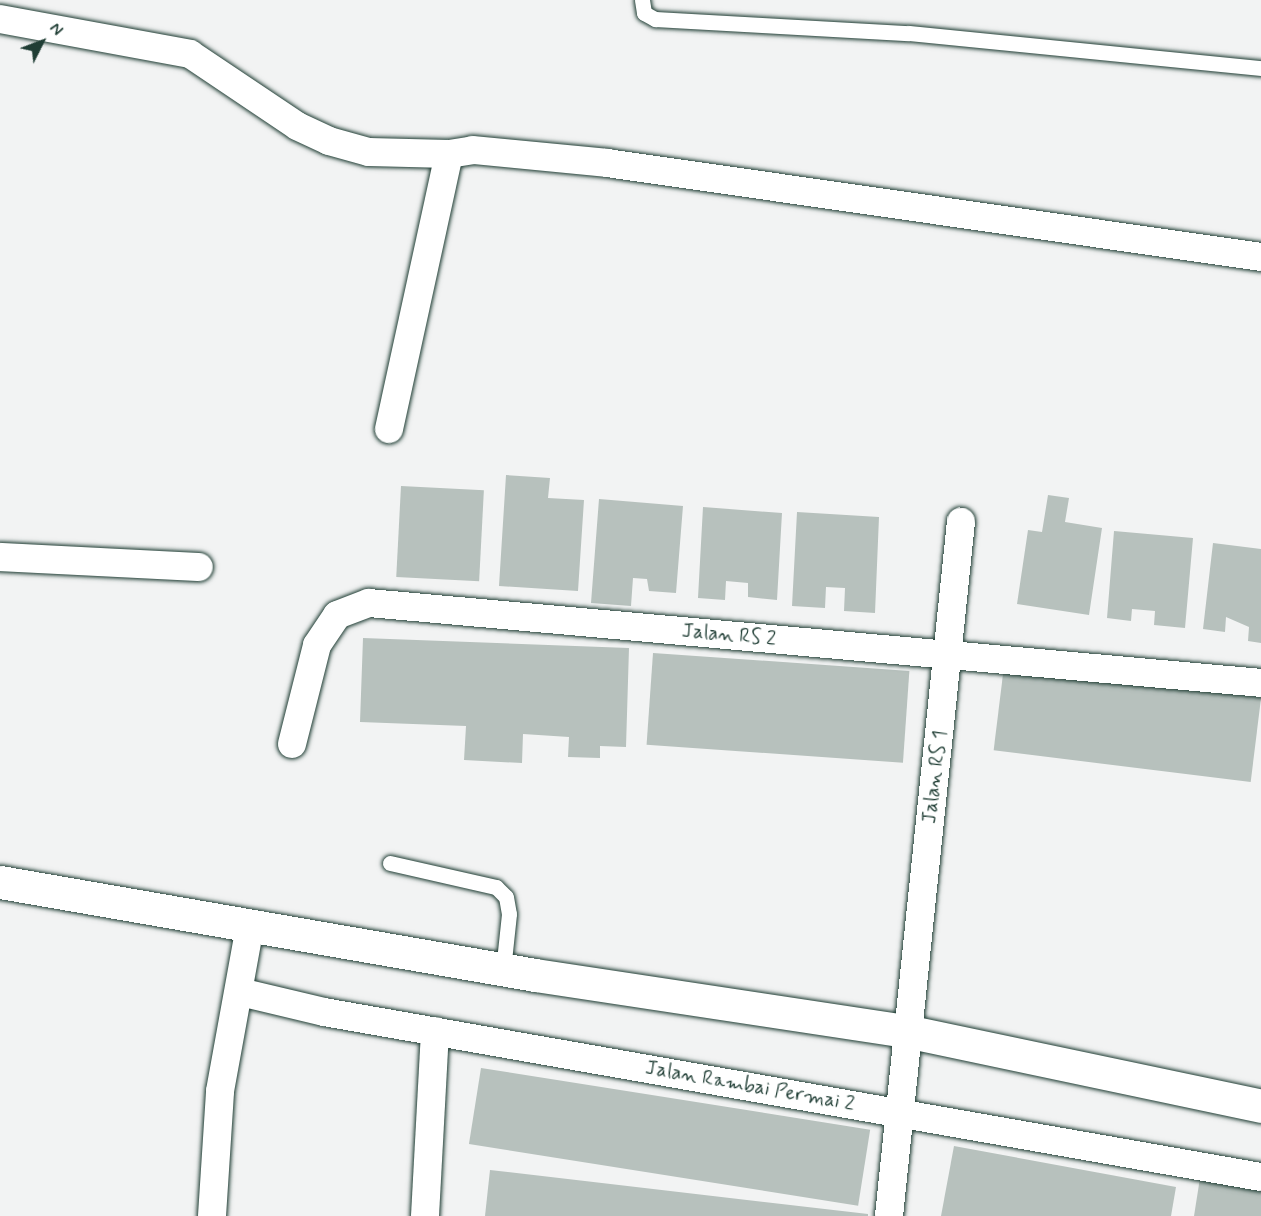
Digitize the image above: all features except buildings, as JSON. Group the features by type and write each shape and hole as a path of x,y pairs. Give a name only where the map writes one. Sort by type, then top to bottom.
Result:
{"street":[{"path":"0,19 159,45 190,54 297,126 329,141 369,152 450,154 473,150 607,163 1261,257"},
{"path":"389,429 450,154"},
{"name":"Jalan RS 1","path":"889,1216 906,1031 949,654 961,522"},
{"path":"0,557 199,567"},
{"name":"Jalan RS 2","path":"292,744 317,645 337,615 369,603 1261,683"},
{"path":"0,882 503,970 906,1031 1261,1106"},
{"path":"212,1216 220,1091 240,992 250,926"},
{"name":"Jalan Rambai Permai 2","path":"240,992 324,1012 1261,1177"},
{"path":"425,1216 435,1032"}],"lane":[{"path":"642,0 644,13 655,19 909,33 1261,68"},
{"path":"390,863 496,887 506,897 509,914 503,970"}]}
